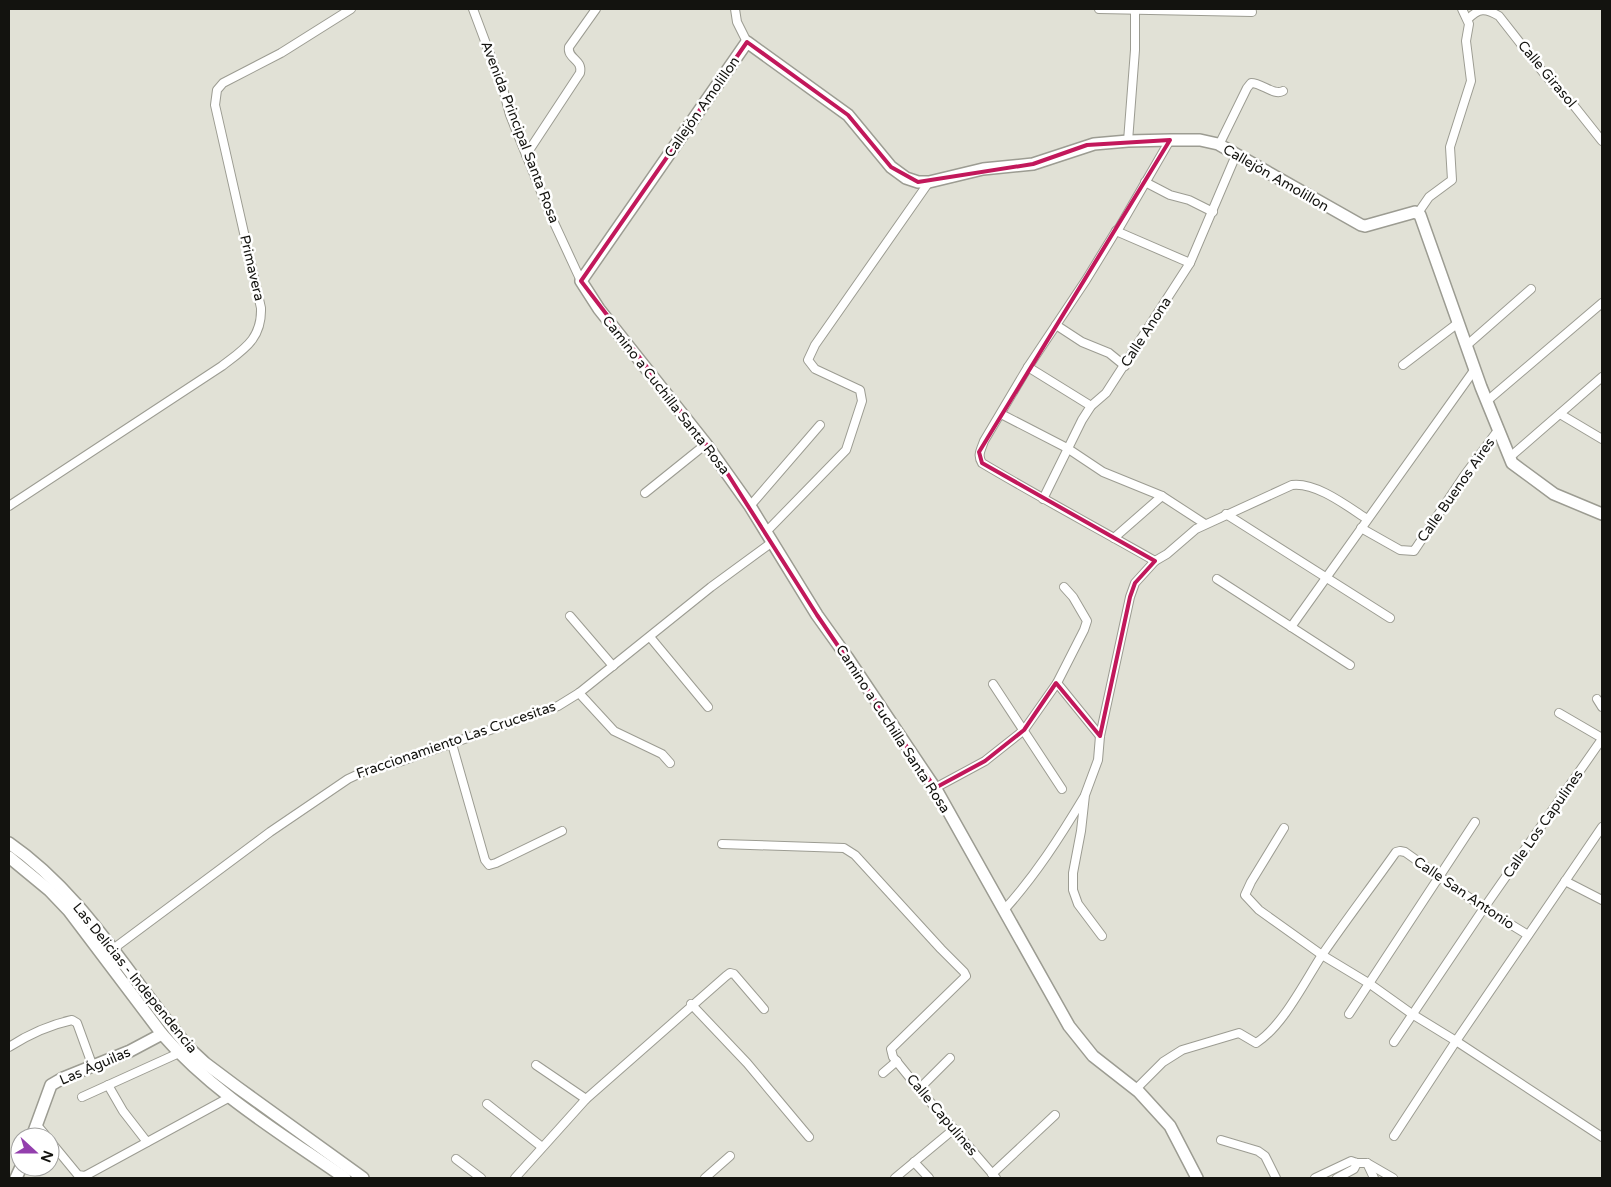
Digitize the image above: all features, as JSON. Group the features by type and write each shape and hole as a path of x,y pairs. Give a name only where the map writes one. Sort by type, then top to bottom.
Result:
{"street":[{"name":"Primavera","path":"9,506 222,366 247,347 254,338 260,323 261,308 215,105 217,90 223,83 281,53 351,9"},
{"name":"Avenida Principal Santa Rosa","path":"473,9 503,89 510,115 550,214 581,281"},
{"path":"526,155 580,73 581,67 579,62 568,51 596,9"},
{"path":"735,9 738,22 747,42"},
{"path":"1100,9 1252,12"},
{"path":"1462,9 1469,24 1466,42 1471,81 1450,147 1452,180 1428,197 1418,213 1487,402 1512,463 1554,494 1602,514"},
{"name":"Calle Girasol","path":"1468,19 1483,9 1489,10 1498,16 1602,141"},
{"path":"1128,141 1135,50 1135,10"},
{"name":"Callejón Amolillon","path":"581,281 747,42 848,115 891,167 906,178 918,182 929,182 983,169 1033,164 1087,145 1128,141 1200,140 1219,145 1361,225 1418,213"},
{"path":"1219,145 1251,83 1280,93 1283,91"},
{"path":"1155,561 982,463 979,458 979,452 1028,367 1130,211 1170,140"},
{"name":"Calle Anona","path":"1043,499 1067,448 1091,406 1106,393 1190,263 1236,156"},
{"name":"Fraccionamiento Las Crucesitas","path":"113,949 270,832 348,779 365,771 399,762 558,706 650,637 768,538 846,450 862,401 860,390 814,369 808,360 815,345 929,182"},
{"path":"1145,182 1170,195 1189,200 1213,212"},
{"path":"1116,231 1190,263"},
{"name":"Camino a Cuchilla Santa Rosa","path":"581,281 599,309 706,444 750,506 817,615 935,788 1069,1026 1093,1056 1136,1089 1170,1126 1197,1178"},
{"path":"1466,346 1531,289"},
{"path":"1487,402 1602,303"},
{"path":"1403,365 1458,323"},
{"path":"1056,325 1082,342 1108,353 1124,366"},
{"path":"1028,367 1091,406"},
{"path":"1291,627 1306,603 1475,369"},
{"path":"1510,458 1539,430 1602,377"},
{"path":"1001,414 1067,448 1103,472 1162,496 1204,524"},
{"path":"1560,414 1602,440"},
{"path":"750,506 820,426"},
{"name":"Calle Buenos Aires","path":"1361,528 1400,550 1414,551 1464,476 1499,429"},
{"path":"645,493 706,444"},
{"path":"1004,910 1051,851 1085,795 1098,760 1100,736 1130,597 1135,583 1155,561 1167,554 1188,535 1204,524 1292,485 1308,486 1341,502 1367,519"},
{"path":"1114,538 1162,496"},
{"path":"1226,514 1390,618"},
{"path":"1218,579 1350,665"},
{"path":"935,788 985,762 1024,730 1057,683 1086,624 1084,616 1073,597 1064,587"},
{"path":"570,616 613,666"},
{"path":"650,637 708,707"},
{"path":"1057,683 1100,736"},
{"path":"993,684 1062,789"},
{"path":"579,692 614,731 662,754 670,763"},
{"path":"1597,699 1602,706"},
{"path":"1559,713 1602,738"},
{"name":"Calle Los Capulines","path":"1394,1042 1602,738"},
{"path":"452,744 485,860 489,865 562,830"},
{"path":"1085,795 1081,831 1073,873 1073,890 1078,904 1102,936"},
{"path":"1349,1014 1476,822"},
{"path":"1394,1136 1528,934 1602,827"},
{"path":"1284,828 1245,895 1259,910 1322,955 1370,984 1412,1014 1602,1138"},
{"name":"Las Delicias - Independencia","path":"9,843 26,855 71,897 179,1036 205,1063 363,1178"},
{"name":"Calle Capulines","path":"722,844 844,848 855,855 966,976 891,1049 896,1061 994,1176"},
{"name":"Calle San Antonio","path":"1322,955 1396,852 1400,850 1484,908 1528,934"},
{"name":"Las Delicias - Independencia","path":"9,857 49,890 69,912 162,1034 179,1053 230,1097 345,1178"},
{"path":"1565,881 1602,900"},
{"path":"1136,1089 1163,1062 1182,1050 1239,1033 1256,1043 1264,1038 1290,1005 1322,955"},
{"path":"120,980 131,973"},
{"path":"515,1178 586,1099 691,1004 730,974 734,974 764,1009"},
{"path":"691,1004 747,1063 809,1137"},
{"path":"9,1047 28,1035 54,1024 72,1020 77,1023 93,1067"},
{"name":"Las Águilas","path":"35,1127 51,1085 63,1078 130,1051 162,1034"},
{"path":"82,1097 179,1053"},
{"path":"919,1089 950,1058"},
{"path":"882,1073 896,1061"},
{"path":"536,1065 586,1099"},
{"path":"108,1086 123,1111 147,1142"},
{"path":"60,1153 78,1175 85,1176 230,1097"},
{"path":"486,1104 542,1147"},
{"path":"994,1176 1056,1115"},
{"path":"895,1178 954,1129"},
{"path":"1221,1140 1258,1151 1265,1156 1276,1178"},
{"path":"705,1178 730,1156"},
{"path":"456,1159 481,1178"},
{"path":"1315,1178 1351,1161 1357,1163 1367,1162 1393,1178"},
{"path":"914,1162 929,1178"},
{"path":"1367,1162 1374,1178"},
{"path":"1337,1178 1354,1170 1357,1163"}],"highlighted area":[{"path":"747,42 848,115 891,167 918,182 1033,164 1087,145 1170,140 979,452 982,463 1155,561 1135,583 1130,597 1100,736 1056,683 1024,730 985,761 935,788 817,615 722,465 581,281"}]}
